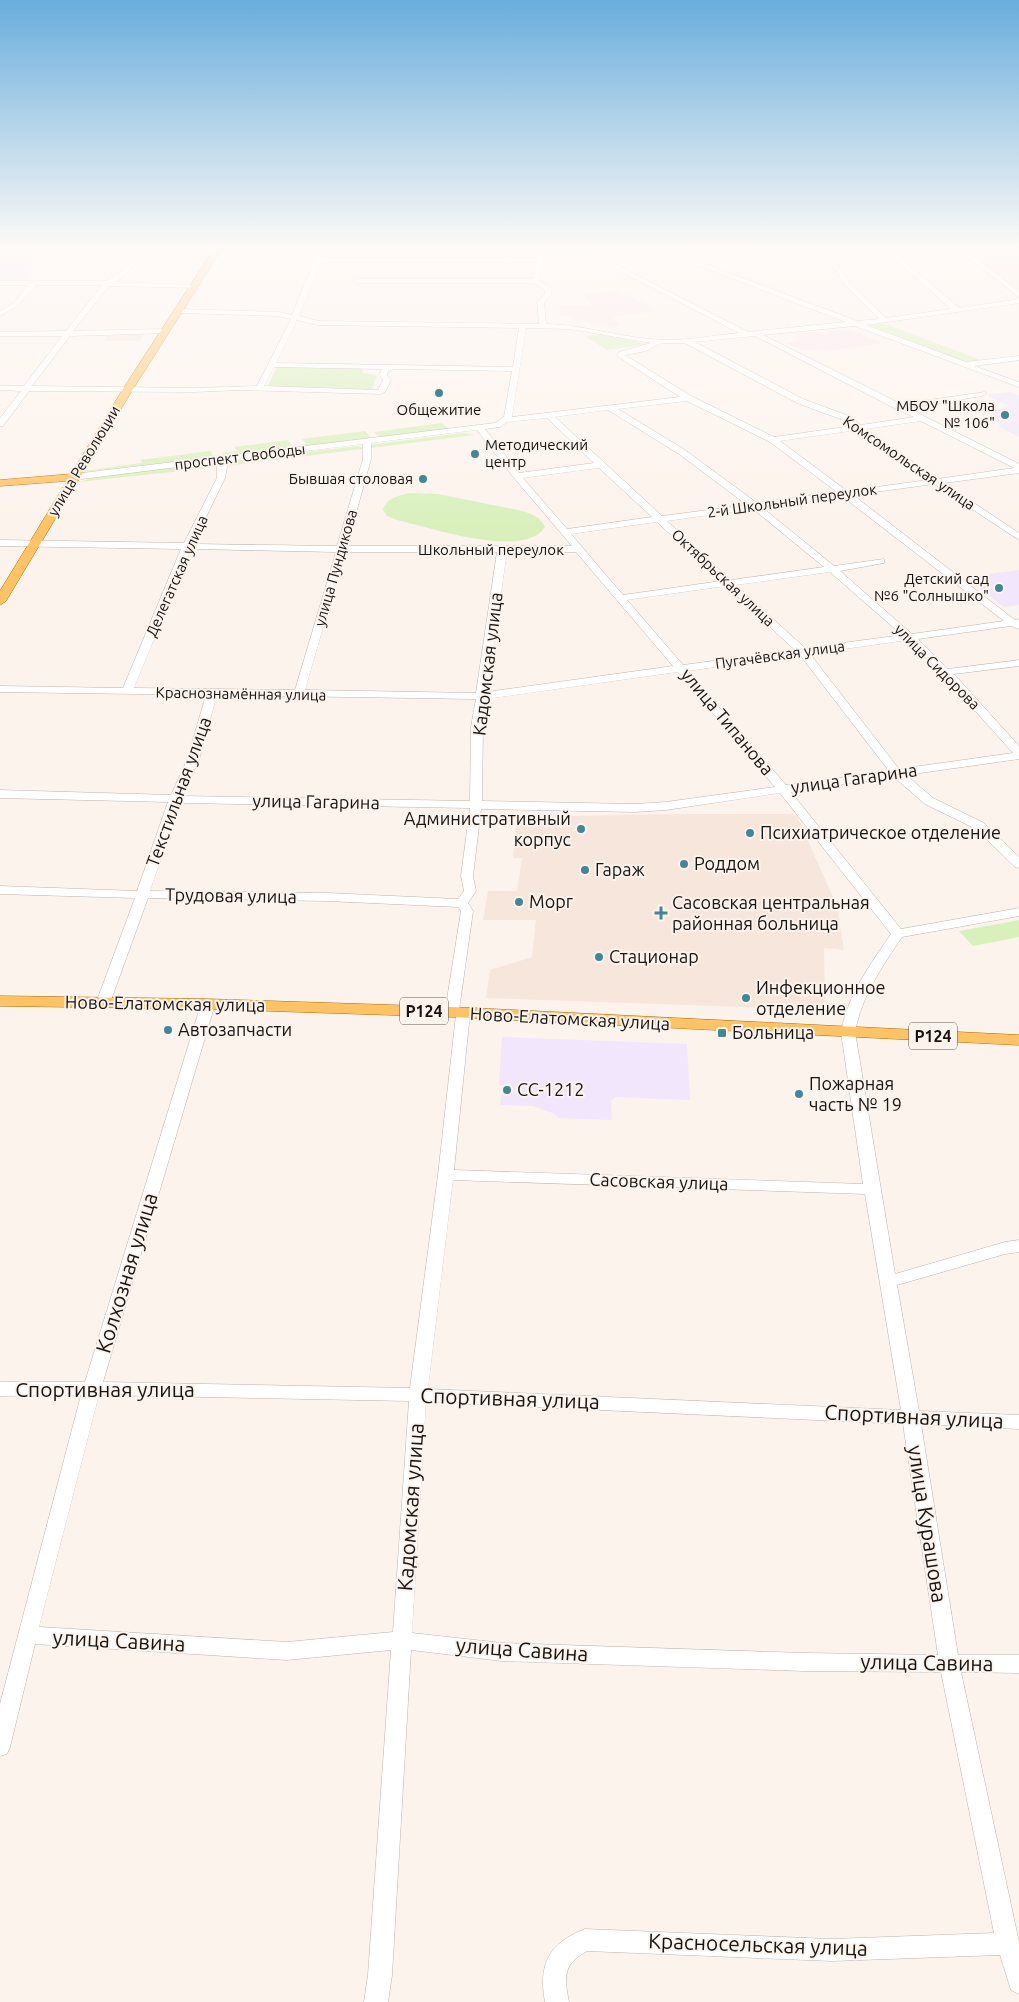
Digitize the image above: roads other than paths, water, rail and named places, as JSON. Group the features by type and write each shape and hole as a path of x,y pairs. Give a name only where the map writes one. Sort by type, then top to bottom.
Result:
{"main road":[{"name":"улица Революции","path":"0,601 159,339"},
{"name":"проспект Свободы","path":"0,483 74,477"},
{"name":"Ново-Елатомская улица","path":"0,1001 208,1004 458,1013 1019,1040"}],"street":[{"path":"0,424 62,339"},
{"path":"259,389 285,339"},
{"path":"507,420 521,339"},
{"path":"639,339 658,342 705,339"},
{"path":"762,339 899,406 1019,468"},
{"path":"900,339 1019,385"},
{"name":"Комсомольская улица","path":"688,341 800,401 842,416 1019,537"},
{"path":"658,342 643,349 622,354 621,356 688,398 773,440 1017,624"},
{"path":"965,365 1019,358"},
{"path":"272,365 516,369"},
{"path":"0,388 259,389 381,392 387,380 383,375 384,371 391,367"},
{"path":"899,406 982,394"},
{"path":"480,428 497,425 507,420 688,398"},
{"name":"улица Сидорова","path":"609,408 682,452 755,506 832,570 909,636 946,672 1019,754"},
{"name":"Октябрьская улица","path":"550,416 600,466 803,652 896,773 929,801 980,826 1019,864"},
{"path":"773,440 922,418"},
{"name":"проспект Свободы","path":"74,477 480,428"},
{"name":"улица Типанова","path":"480,428 517,476 566,532 619,598 682,669 783,789 898,934"},
{"name":"улица Пундикова","path":"299,694 367,459 367,442"},
{"name":"Делегатская улица","path":"127,692 188,547 221,478 223,467 221,459"},
{"path":"517,476 600,466"},
{"name":"2-й Школьный переулок","path":"566,532 846,494 1019,468"},
{"name":"Школьный переулок","path":"0,542 402,550 502,551 580,549"},
{"name":"Кадомская улица","path":"376,2002 403,1640 418,1395 446,1175 467,911 462,903 470,891 467,876 476,804 477,727 502,551"},
{"path":"619,598 832,570 881,561"},
{"name":"Пугачёвская улица","path":"482,696 909,636 1017,624"},
{"path":"946,672 1019,663"},
{"name":"Краснознамённая улица","path":"0,689 212,694 482,696"},
{"name":"Текстильная улица","path":"103,1003 126,943 175,799 193,760 212,694"},
{"name":"улица Гагарина","path":"0,794 650,807 1019,754"},
{"name":"Трудовая улица","path":"0,890 327,897 462,903"},
{"path":"848,1032 850,1014 860,993 898,934 1019,912"},
{"name":"Колхозная улица","path":"0,1747 27,1635 92,1388 208,1004"},
{"name":"улица Курашова","path":"848,1032 949,1662 1008,1944 1019,1982"},
{"name":"Сасовская улица","path":"446,1175 872,1189"},
{"path":"888,1282 1005,1248 1019,1246"},
{"name":"Спортивная улица","path":"0,1389 92,1388 418,1395 1019,1422"},
{"name":"улица Савина","path":"27,1635 287,1651 403,1640 502,1652 804,1662 1019,1664"},
{"name":"Красносельская улица","path":"557,2002 553,1974 557,1963 566,1952 585,1940 832,1950 1008,1944"}],"place":[{"name":"Общежитие","path":"439,393"},
{"name":"МБОУ \"Школа № 106\"","path":"1005,415"},
{"name":"Методический центр","path":"475,454"},
{"name":"Бывшая столовая","path":"423,479"},
{"name":"Детский сад №6 \"Солнышко\"","path":"999,588"},
{"name":"Административный корпус","path":"581,829"},
{"name":"Психиатрическое отделение","path":"750,833"},
{"name":"Роддом","path":"684,864"},
{"name":"Гараж","path":"585,870"},
{"name":"Морг","path":"519,902"},
{"name":"Сасовская центральная районная больница","path":"661,913"},
{"name":"Стационар","path":"599,957"},
{"name":"Инфекционное отделение","path":"746,998"},
{"name":"Автозапчасти","path":"168,1030"},
{"name":"Больница","path":"722,1033"},
{"name":"СС-1212","path":"507,1090"},
{"name":"Пожарная часть № 19","path":"799,1094"}]}
